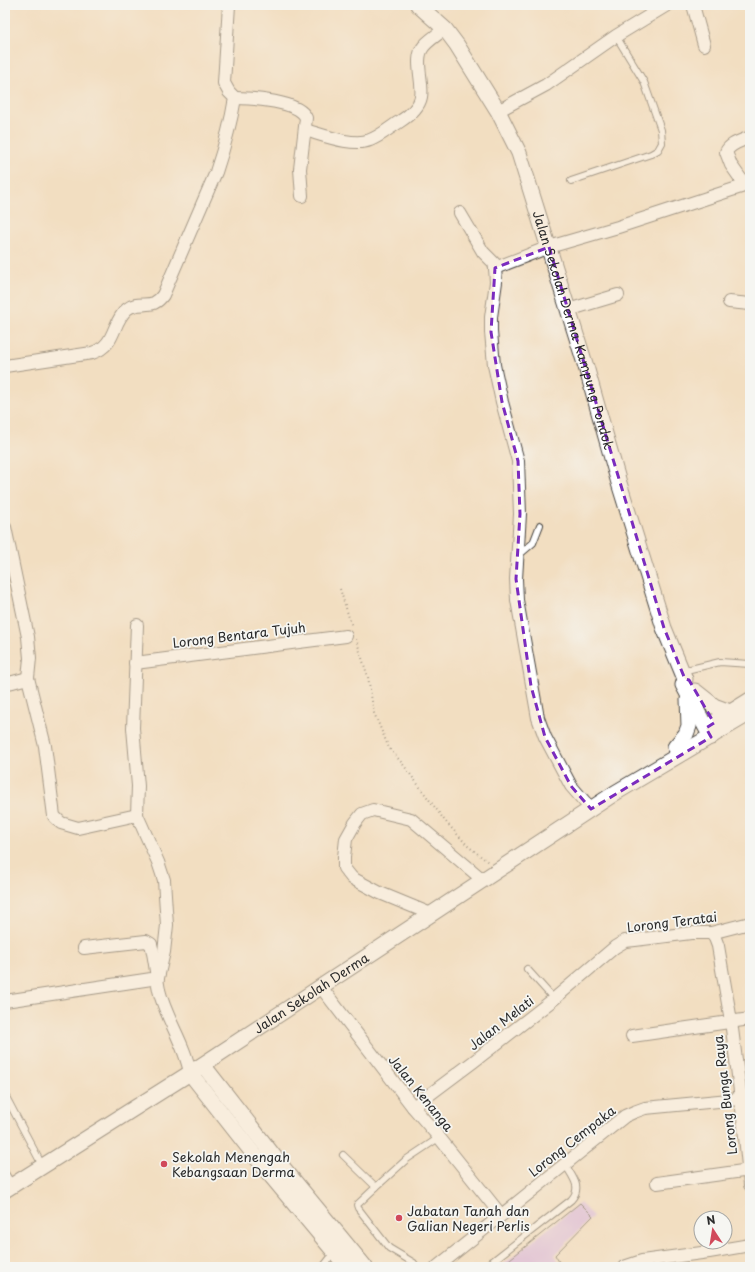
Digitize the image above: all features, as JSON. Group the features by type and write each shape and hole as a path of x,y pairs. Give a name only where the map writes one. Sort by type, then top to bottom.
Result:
{"street":[{"path":"229,5 224,83 229,92 235,98 258,99 280,104 300,110 305,114 305,130 300,169 302,196"},
{"name":"Jalan Sekolah Derma-Kampung Pondok","path":"418,5 445,29 457,45 498,112 519,152 664,628 687,684 712,730"},
{"path":"498,112 546,85 616,36 667,5"},
{"path":"693,5 704,46"},
{"path":"305,130 353,142 364,141 383,133 402,120 413,110 421,98 422,86 419,60 422,47 445,29"},
{"path":"5,366 92,353 100,350 107,344 128,308 154,303 163,295 216,172 228,134 235,98"},
{"path":"496,268 549,247 618,227 747,185 731,166 726,152 733,144 750,137"},
{"path":"460,213 483,252 494,263 496,268 496,282 491,317 494,365 502,402 518,461 520,514 516,579 517,600 538,718 545,737 571,786 591,809"},
{"path":"568,310 618,295"},
{"path":"729,302 750,304"},
{"path":"5,527 28,637 30,658 28,678 45,746 54,816 61,822 78,828 137,815"},
{"path":"136,626 133,728 138,786 137,815 158,862 164,880 167,924 164,952 158,978"},
{"name":"Lorong Bentara Tujuh","path":"135,663 346,636"},
{"path":"5,684 28,678"},
{"path":"687,684 714,706 730,712"},
{"path":"675,747 686,734 689,726 687,684"},
{"name":"Jalan Sekolah Derma","path":"8,1183 42,1166 115,1122 194,1066 321,987 712,730 730,712 750,700"},
{"name":"Jalan Sekolah Derma","path":"614,793 675,747 750,713"},
{"path":"431,914 380,893 352,878 344,868 346,839 354,823 362,814 373,810 411,819 483,880"},
{"name":"Lorong Teratai","path":"602,957 625,941 691,933 710,933 750,924"},
{"name":"Lorong Bunga Raya","path":"710,933 715,938 718,946 746,1098 750,1185"},
{"path":"84,948 146,941 151,944 159,990 166,1010 194,1066 347,1267"},
{"name":"Jalan Melati","path":"413,1106 554,1000 602,957"},
{"path":"5,1001 158,978"},
{"name":"Jalan Kenanga","path":"321,987 413,1106 501,1215"},
{"path":"632,1036 750,1019"},
{"name":"Lorong Cempaka","path":"437,1267 624,1116 645,1108 746,1098"},
{"path":"273,1168 365,1267"},
{"path":"657,1183 749,1170"},
{"path":"624,1267 642,1261 750,1245"}],"lane":[{"path":"571,181 651,154 658,150 662,143 661,130 644,82 616,36"},
{"path":"517,556 533,543 540,525"},
{"path":"687,684 720,662 750,664"},
{"path":"527,969 554,1000"},
{"path":"5,1095 42,1166"},
{"path":"416,1267 414,1262 389,1248 357,1205 376,1187 408,1160 434,1141 438,1136"},
{"path":"343,1155 376,1187"},
{"path":"485,1267 576,1195 578,1190 577,1184 565,1164"},
{"path":"323,1267 335,1252"}],"path":[{"path":"340,589 368,677 374,713 388,748 402,763 445,821 468,846 498,870"}],"highlighted area":[{"path":"549,247 664,628 685,679 689,680 714,723 706,728 711,737 591,809 571,786 545,737 531,686 516,579 520,514 518,461 502,402 491,332 495,268"}],"building":[{"path":"580,1203 593,1216 555,1255 562,1267 500,1267"}],"place":[{"name":"Sekolah Menengah Kebangsaan Derma","path":"164,1164"},
{"name":"Jabatan Tanah dan Galian Negeri Perlis","path":"399,1218"}]}
